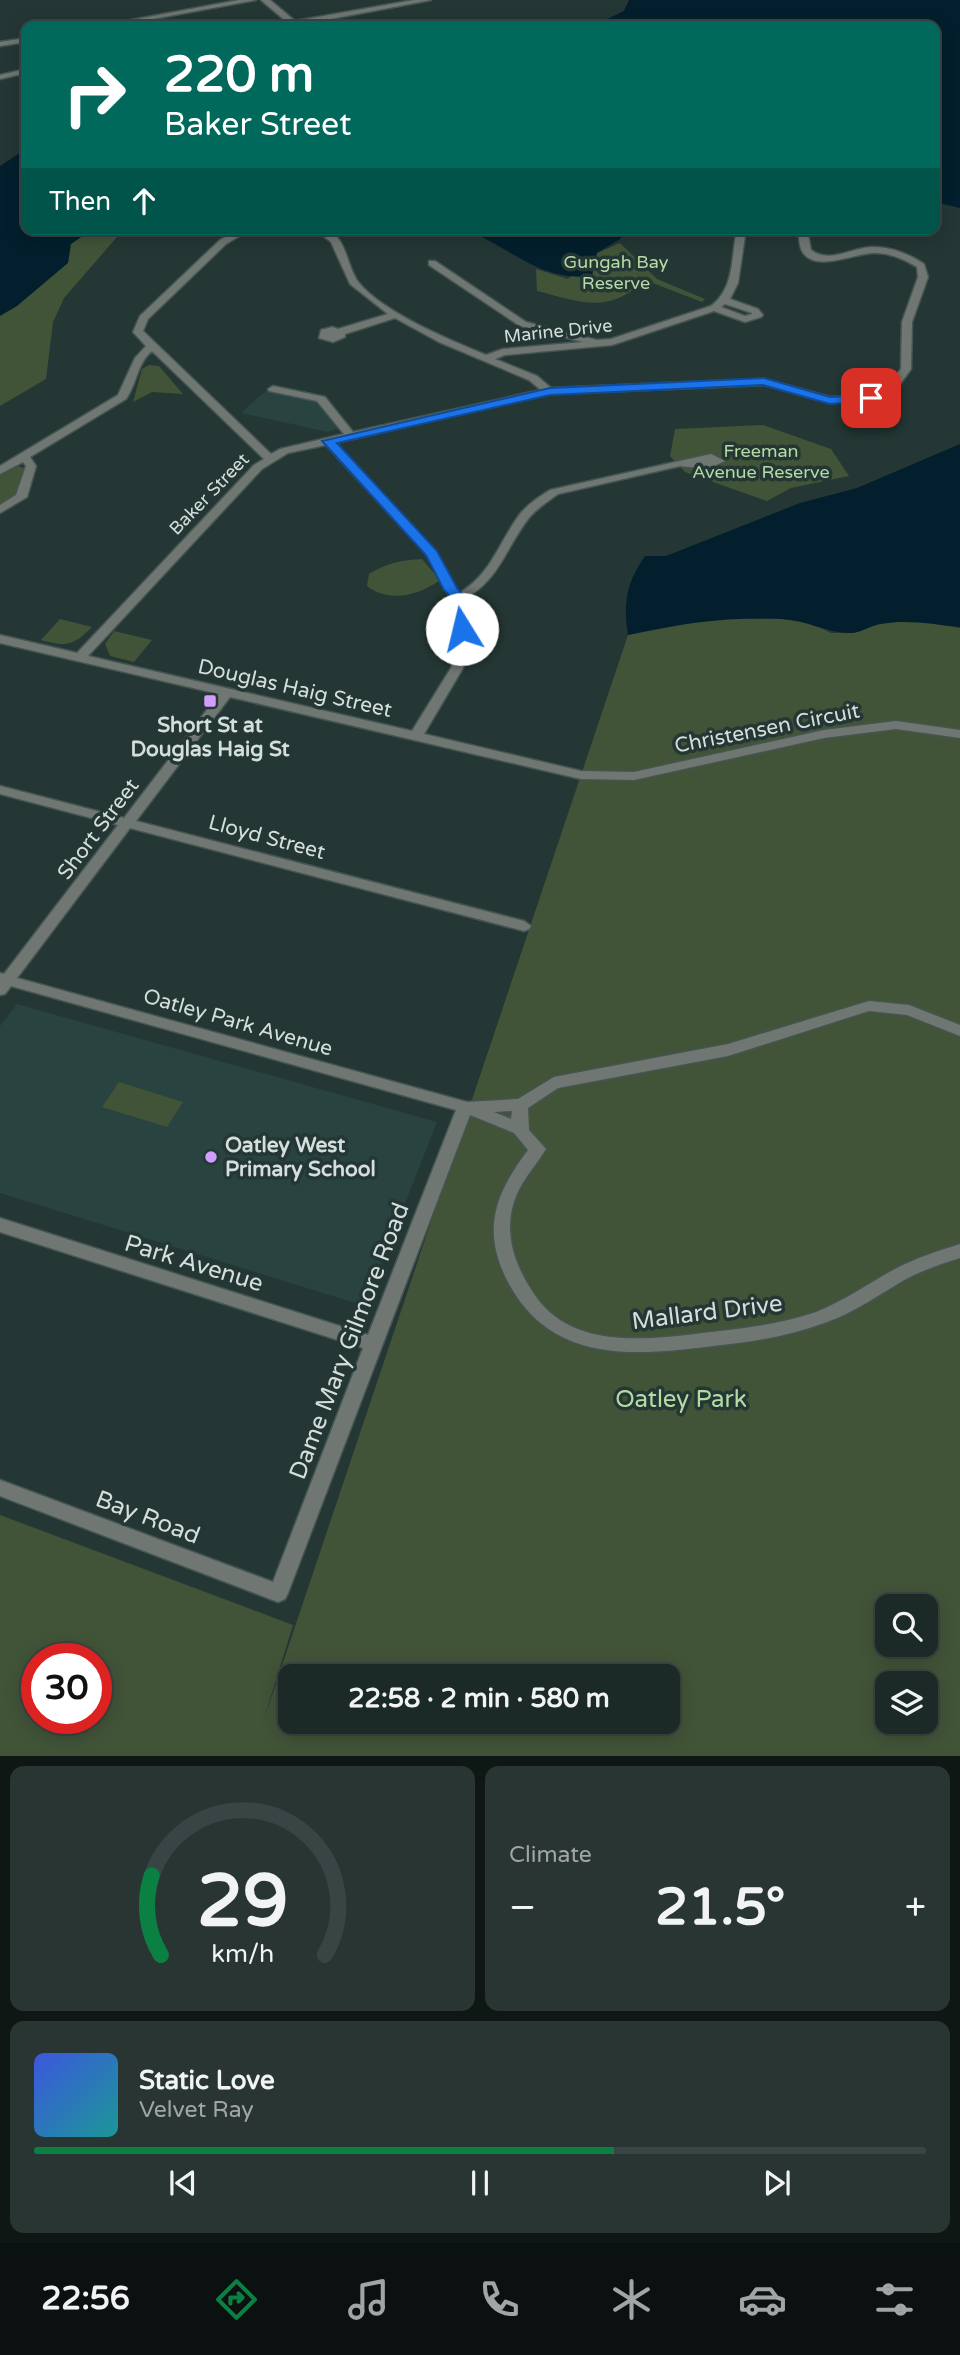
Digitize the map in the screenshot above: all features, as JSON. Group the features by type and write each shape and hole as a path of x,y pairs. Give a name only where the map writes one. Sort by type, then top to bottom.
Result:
{"street":[{"path":"132,21 252,0"},
{"path":"265,0 290,21"},
{"path":"311,21 427,0"},
{"path":"0,44 21,41"},
{"path":"0,77 21,72"},
{"path":"236,235 223,242 143,318 138,332 151,348 269,458"},
{"path":"327,235 338,243 356,285 395,315 417,330 533,378 550,391"},
{"path":"714,308 745,319 758,315 755,311 726,301 734,279 741,235"},
{"name":"Baker Street","path":"80,657 269,458 328,441 550,391 778,384 817,398 840,401 871,398 887,391 906,369 907,322 923,276 921,266 884,250 865,250 830,259 816,257 807,251 803,235"},
{"path":"432,263 523,324 599,344"},
{"name":"Marine Drive","path":"486,359 503,352 621,340 714,308 726,301"},
{"path":"340,332 395,315"},
{"path":"0,471 121,397 128,389 138,359 151,348"},
{"path":"273,389 321,399 351,436"},
{"path":"328,441 432,554 463,608 460,659 416,736"},
{"path":"0,510 21,497 31,466 25,457"},
{"path":"459,598 473,593 486,580 521,517 541,499 554,492 679,463"},
{"name":"Douglas Haig Street","path":"0,639 581,775"},
{"name":"Short Street","path":"3,983 130,823 227,692"},
{"name":"Christensen Circuit","path":"581,775 634,776 824,734 896,725 960,734"},
{"name":"Lloyd Street","path":"0,790 524,926"},
{"name":"Oatley Park Avenue","path":"3,983 465,1107"},
{"path":"465,1107 521,1105 554,1083 728,1050 869,1006 909,1010 960,1031"},
{"path":"520,1129 518,1118 521,1105"},
{"path":"465,1107 520,1129"},
{"name":"Dame Mary Gilmore Road","path":"278,1593 465,1107"},
{"name":"Mallard Drive","path":"520,1129 525,1141 538,1149 516,1178 504,1204 499,1223 504,1253 519,1287 531,1304 563,1329 585,1340 613,1347 656,1347 796,1325 850,1305 913,1268 960,1251"},
{"name":"Park Avenue","path":"0,1225 373,1344"},
{"name":"Bay Road","path":"0,1488 278,1593"}],"shaded area":[{"path":"629,0 960,0 960,208 940,203 940,21 603,21 624,11"},
{"path":"21,152 21,235 84,235 71,244 68,263 17,306 0,316 0,166"},
{"path":"479,235 623,235 597,253 592,276 556,274 541,269"},
{"path":"267,390 318,400 341,427 328,432 241,413"},
{"path":"960,444 960,627 900,622 880,624 850,633 791,620 742,619 686,624 628,635 628,594 634,575 645,556 666,556 800,503 857,488"},
{"name":"Oatley West Primary School","path":"17,1004 437,1122 365,1306 0,1193 0,1026"}],"green space":[{"path":"0,212 21,226 21,235 120,235 64,298 53,322 46,379 0,406"},
{"name":"Gungah Bay Reserve","path":"620,243 657,279 705,299 702,302 645,280 632,291 606,302 581,302 537,291 536,269 568,279 597,253"},
{"path":"149,365 159,366 183,394 152,392 133,402 142,369"},
{"name":"Freeman Avenue Reserve","path":"763,425 831,449 849,476 791,488 767,501 685,472 670,456 675,429"},
{"path":"18,466 24,468 18,494 0,507 0,475"},
{"path":"422,559 440,580 431,586 394,596 367,586 369,574 375,570 394,563"},
{"name":"Oatley Park","path":"719,618 783,619 813,624 831,633 854,633 878,624 910,620 960,628 960,1756 0,1756 0,1515 293,1625 281,1664 278,1664 278,1674 263,1722 278,1677 278,1734 680,1734 680,1664 282,1664 628,635"},
{"path":"60,619 92,627 80,638 69,643 57,644 41,640"},
{"path":"114,631 152,640 134,662 110,656 105,644"},
{"path":"119,1082 183,1102 167,1127 102,1107"}],"place":[{"name":"Short St at Douglas Haig St","path":"210,701"},
{"name":"Oatley West Primary School","path":"211,1157"}],"route":[{"path":"462,629 463,608 432,554 328,441 550,391 764,382 830,400 871,398"}]}
